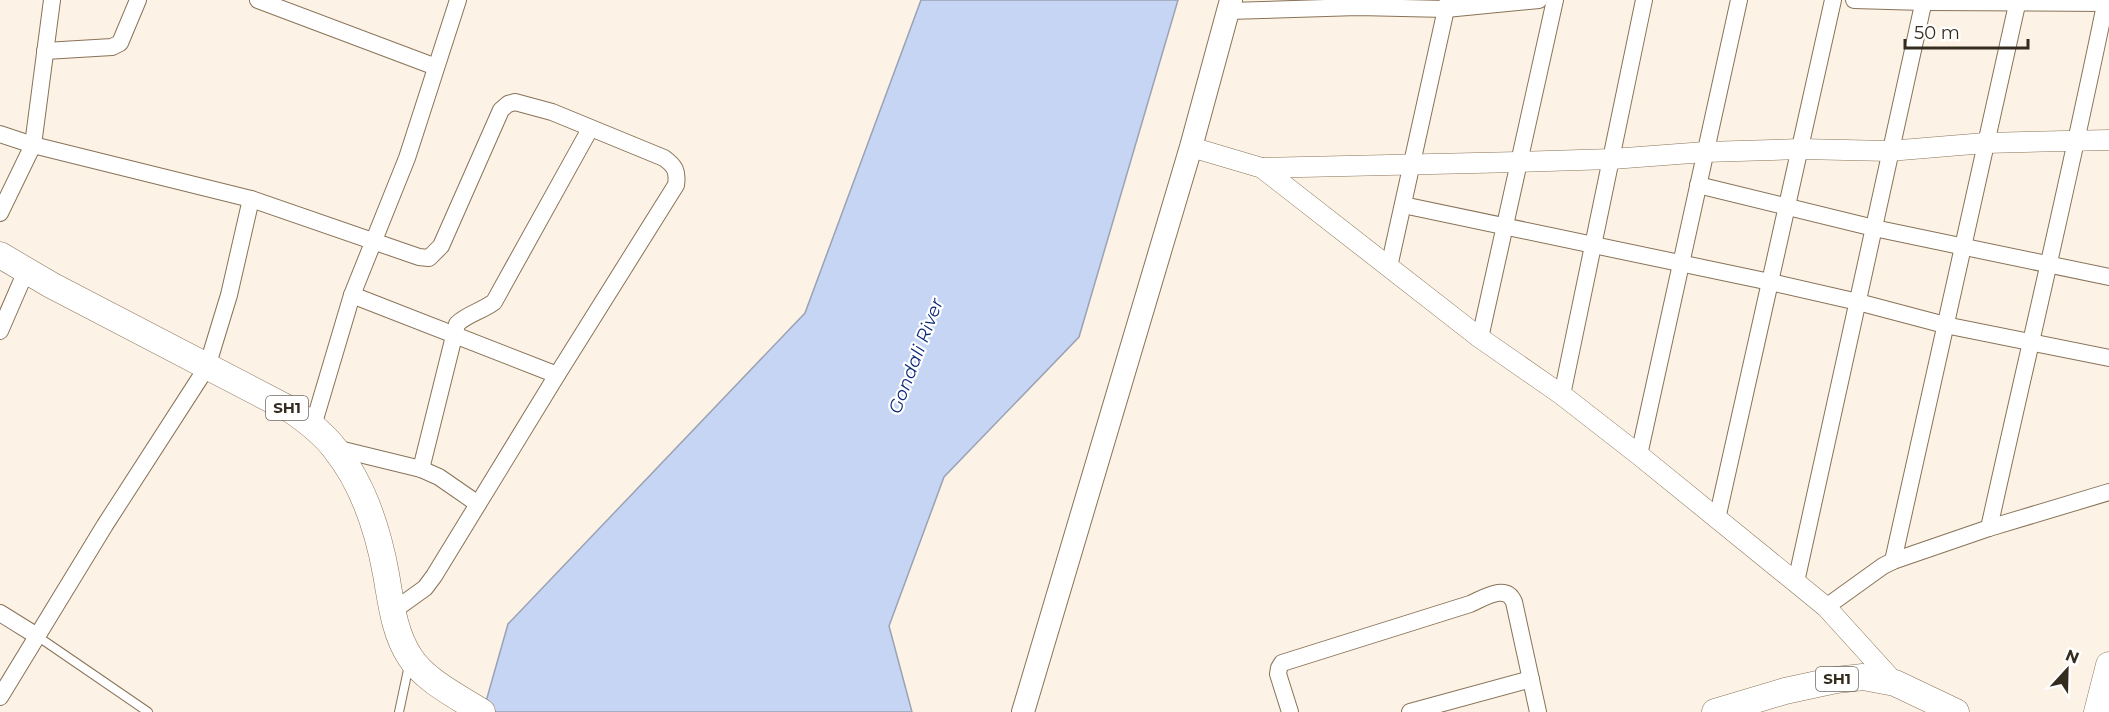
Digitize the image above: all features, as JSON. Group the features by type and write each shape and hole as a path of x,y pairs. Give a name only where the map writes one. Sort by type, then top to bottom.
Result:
{"main road":[{"path":"1023,712 1191,147 1229,6"},
{"name":"SH1","path":"0,255 26,271 291,410 313,426 335,448 355,478 380,541 393,611 400,636 410,658 436,684 482,712"},
{"path":"2097,712 2109,665"},
{"name":"SH1","path":"1715,712 1785,691 1836,680 1863,677 1895,683 1956,712"}],"street":[{"path":"0,213 33,145 52,0"},
{"path":"45,51 112,47 120,43 138,0"},
{"path":"258,0 436,67"},
{"path":"313,426 352,296 407,158 458,0"},
{"path":"1229,6 1358,3 1447,4 1539,0"},
{"path":"1480,338 1555,0"},
{"path":"1562,395 1644,0"},
{"path":"1640,455 1739,0"},
{"path":"1718,519 1833,0"},
{"path":"1854,0 2107,2 1989,528"},
{"path":"1796,582 1889,151 1924,1"},
{"path":"1893,561 2018,1"},
{"path":"1389,267 1447,4"},
{"path":"0,134 33,145 251,199 419,257 429,258 441,246 501,110 508,104 515,102 552,112 664,158 674,165 678,174 676,185 478,504 425,588 393,611"},
{"path":"421,469 453,334 462,319 485,309 494,302 590,129"},
{"path":"1191,147 1262,168 1612,159 1706,152 1801,149 1889,151 1985,143 2109,140"},
{"path":"1262,168 1480,338 1562,395 1640,455 1826,607 1895,683"},
{"path":"1698,185 1874,228 2109,277"},
{"path":"0,698 105,525 207,367 229,295 251,199"},
{"path":"1403,205 1770,282 1945,325 2109,358"},
{"path":"0,331 26,271"},
{"path":"352,296 557,375"},
{"path":"335,448 421,469 439,477 478,504"},
{"path":"1826,607 1893,561 1989,528 2109,492"},
{"path":"1290,712 1278,674 1282,663 1470,604 1497,592 1505,592 1514,602 1538,712"},
{"path":"0,614 37,636"},
{"path":"1410,712 1531,679"}],"lane":[{"path":"37,636 148,712"},
{"path":"399,712 410,658"}],"water":[{"name":"Gondali River","path":"921,0 1178,0 1079,337 944,477 889,626 912,712 483,712 508,624 805,313"}]}
